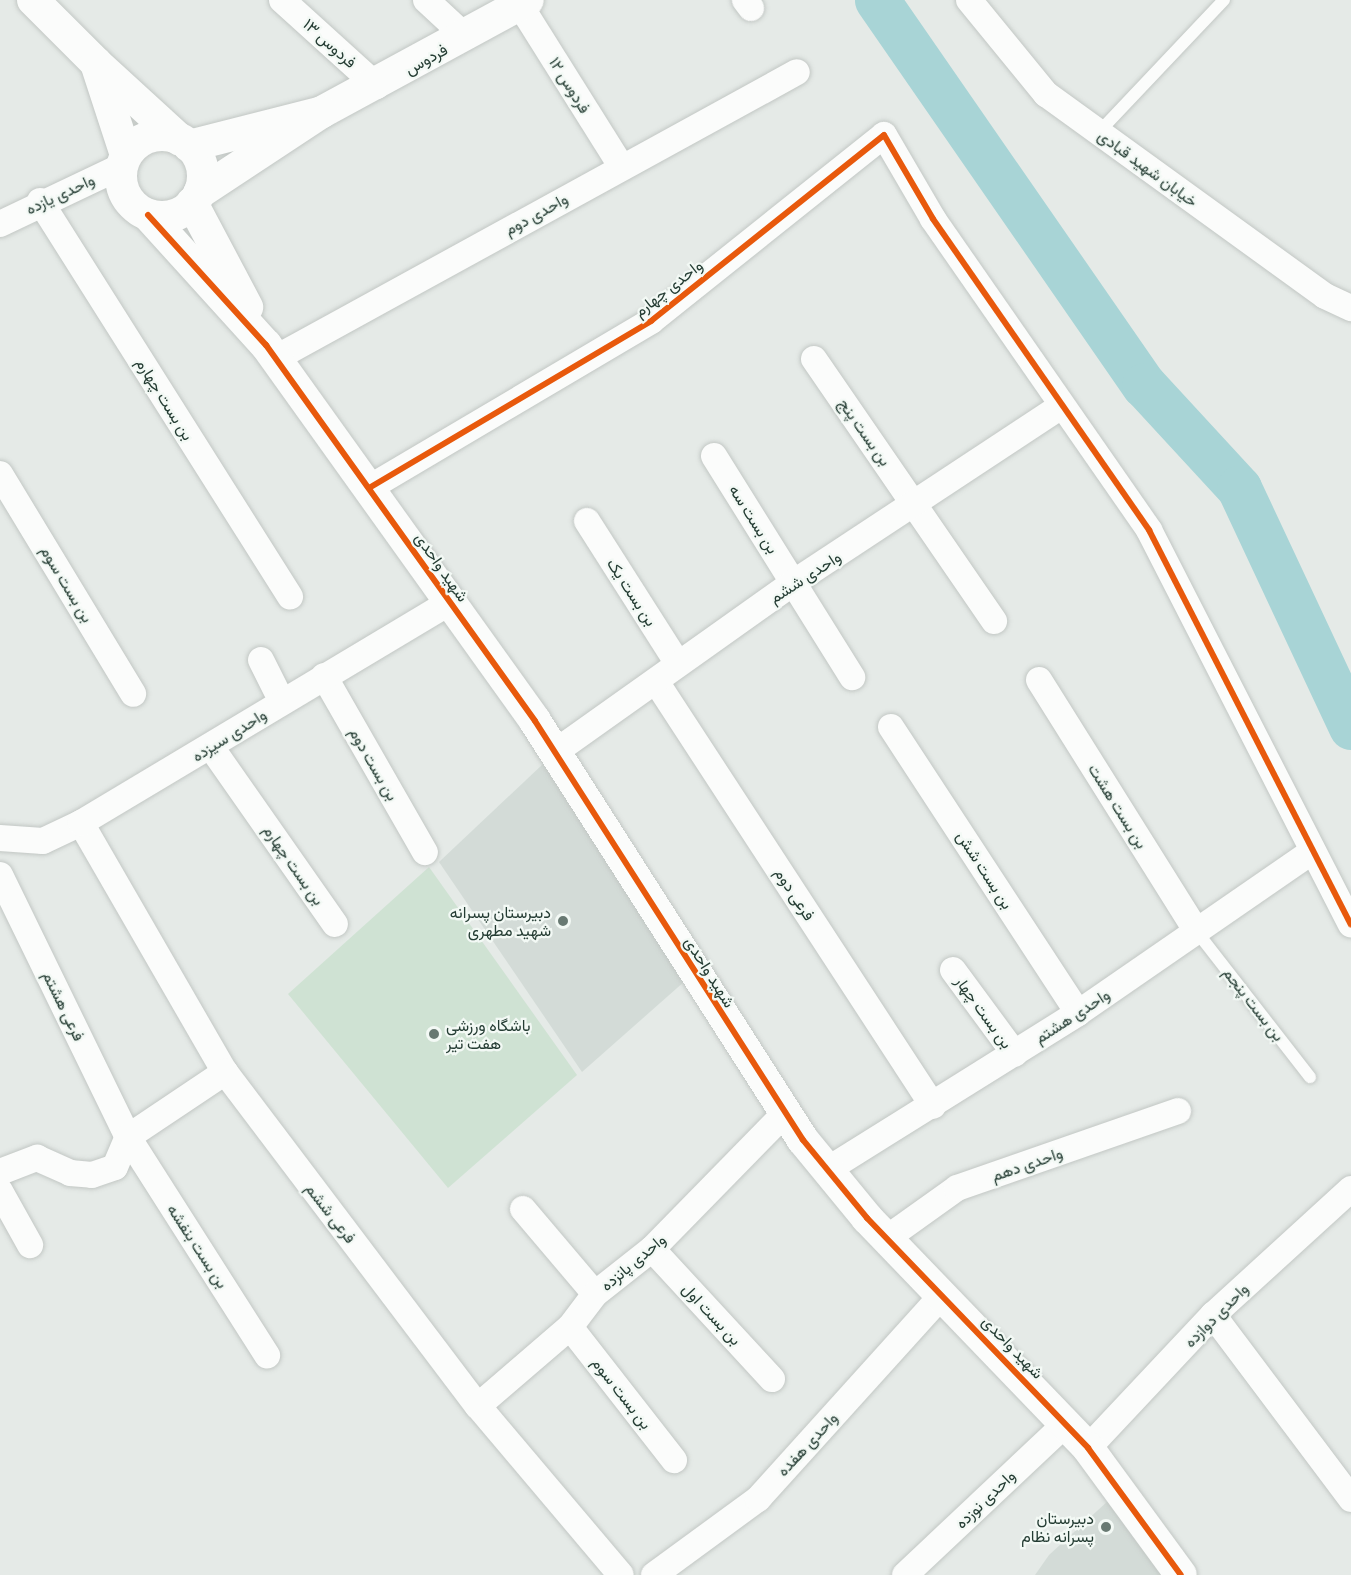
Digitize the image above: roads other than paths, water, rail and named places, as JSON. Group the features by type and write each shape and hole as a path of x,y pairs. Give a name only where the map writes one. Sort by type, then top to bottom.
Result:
{"street":[{"path":"33,0 96,63 184,142 202,167 196,198 271,352"},
{"name":"فردوس ۱۳","path":"282,0 378,86"},
{"path":"426,0 466,37"},
{"name":"خیابان شهید قبادی","path":"969,0 1046,94 1325,296 1351,308"},
{"name":"فردوس","path":"322,112 378,86 524,2"},
{"name":"فردوس ۱۲","path":"524,2 621,166"},
{"path":"96,63 124,160 128,200 148,215 271,352"},
{"name":"واحدی دوم","path":"271,352 797,72"},
{"path":"124,160 154,136 184,142 322,112"},
{"path":"148,215 172,216 322,112"},
{"name":"واحدی چهارم","path":"369,488 651,321 884,135 933,219 1059,407"},
{"name":"واحدی یازده","path":"0,224 40,201 124,160"},
{"name":"بن بست چهارم","path":"40,201 290,597"},
{"name":"شهید واحدی","path":"271,352 555,752 784,1114 827,1170 887,1238 1088,1448 1181,1575"},
{"name":"بن بست پنج","path":"814,359 917,506"},
{"path":"1059,407 1149,530 1311,852 1351,924"},
{"name":"واحدی ششم","path":"555,752 657,683 678,664 793,583 917,506 1059,407"},
{"name":"بن بست سه","path":"714,456 793,583"},
{"name":"بن بست سوم","path":"4,488 133,694"},
{"path":"917,506 994,621"},
{"name":"بن بست یک","path":"586,521 678,664"},
{"path":"793,583 852,677"},
{"name":"واحدی سیزده","path":"0,838 43,841 81,823 450,602"},
{"path":"261,660 282,702"},
{"name":"بن بست دوم","path":"324,676 425,852"},
{"name":"بن بست هشت","path":"1039,680 1197,932"},
{"name":"فرعی دوم","path":"657,683 933,1106"},
{"name":"بن بست شش","path":"891,727 1078,1013"},
{"name":"بن بست چهارم","path":"211,747 335,924"},
{"name":"فرعی ششم","path":"81,823 225,1072 478,1406 621,1575"},
{"name":"واحدی هشتم","path":"827,1170 933,1106 1078,1013 1311,852"},
{"name":"فرعی هشتم","path":"0,875 128,1137"},
{"name":"بن بست چهار","path":"953,970 1015,1054"},
{"path":"0,1172 37,1158 70,1173 92,1175 115,1167 128,1137 225,1072"},
{"name":"واحدی دهم","path":"887,1238 957,1188 1178,1111"},
{"name":"واحدی پانزده","path":"478,1406 570,1327 595,1294 652,1249 784,1114"},
{"name":"بن بست بنفشه","path":"128,1137 267,1355"},
{"name":"واحدی دوازده","path":"1088,1448 1213,1315 1351,1189"},
{"path":"0,1191 30,1245"},
{"path":"523,1209 595,1294"},
{"name":"بن بست اول","path":"652,1249 772,1379"},
{"name":"واحدی هفده","path":"654,1575 758,1499 943,1294"},
{"path":"1213,1315 1351,1499"},
{"name":"بن بست سوم","path":"570,1327 674,1460"},
{"name":"واحدی نوزده","path":"905,1575 1065,1424"}],"lane":[{"path":"1099,132 1224,0"},
{"name":"بن بست پنجم","path":"1197,932 1310,1077"}],"waterway":[{"path":"877,0 1144,385 1239,488 1351,727"}],"place":[{"name":"دبیرستان پسرانه شهید مطهری","path":"563,921"},
{"name":"باشگاه ورزشی هفت تیر","path":"434,1034"},
{"name":"دبیرستان پسرانه نظام","path":"1106,1527"}]}
